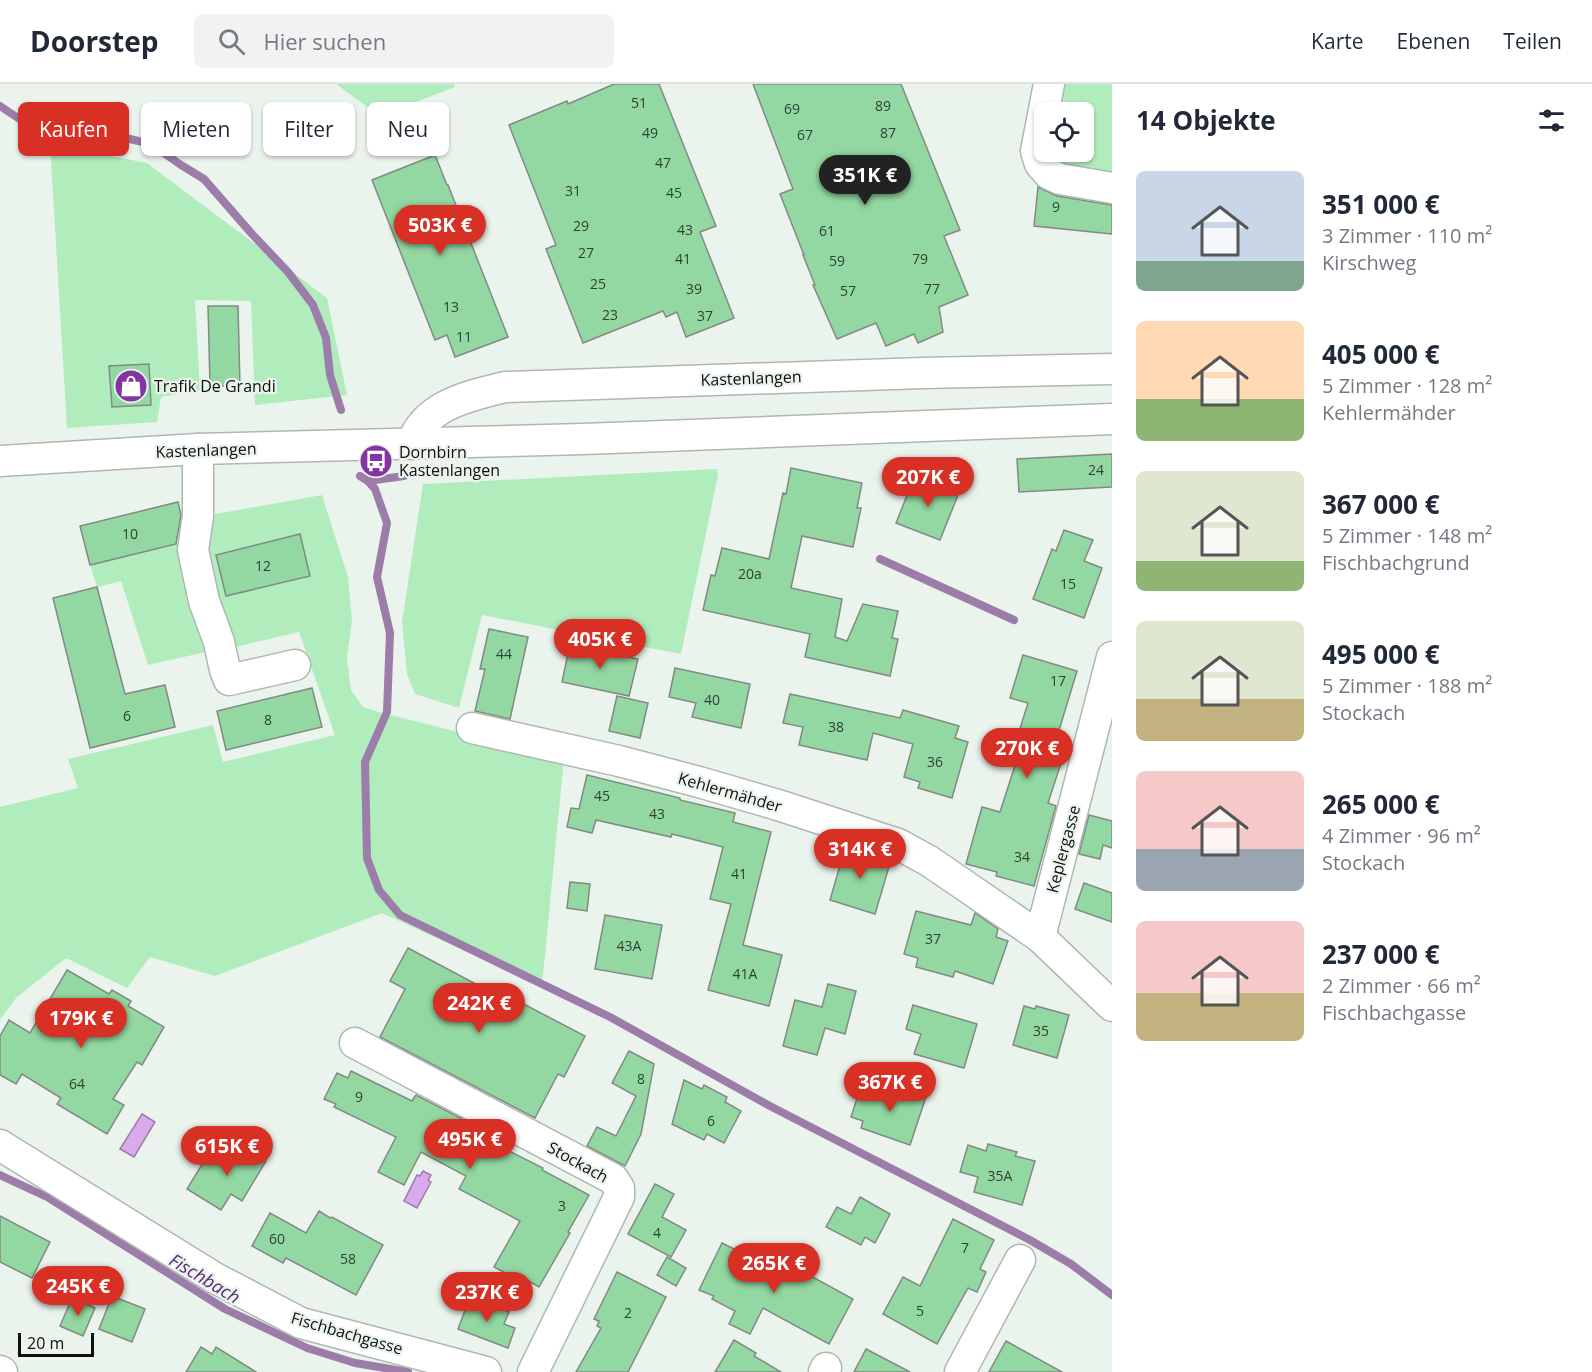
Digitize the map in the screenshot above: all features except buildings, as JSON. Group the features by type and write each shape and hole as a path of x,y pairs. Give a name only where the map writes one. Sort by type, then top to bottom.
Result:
{"street":[{"path":"1048,84 1036,151 1040,165 1049,174 1060,179 1112,188"},
{"name":"Kastenlangen","path":"412,444 415,433 424,422 445,405 505,387 911,373 1112,369"},
{"name":"Kastenlangen","path":"0,461 198,449 630,437 1112,419"},
{"path":"198,449 198,516 193,550 204,601 219,642 229,680 295,664"},
{"name":"Keplergasse","path":"1040,937 1112,657"},
{"name":"Kehlermähder","path":"472,728 619,761 699,782 898,844 922,857 1040,937 1112,1006"},
{"name":"Stockach","path":"355,1043 613,1179 619,1188 619,1197 533,1372"},
{"name":"Fischbachgasse","path":"0,1145 215,1278 301,1323 486,1372"},
{"path":"960,1372 1020,1260"}],"green space":[{"path":"336,84 454,84 455,87 416,102 367,102 367,107"},
{"path":"1057,84 1112,84 1112,179 1057,170 1052,162 1094,162 1094,102 1053,102"},
{"path":"51,156 111,156 147,163 327,298 347,395 255,405 251,301 195,300 200,390 161,397 157,422 67,428"},
{"path":"717,469 718,475 681,654 482,615 459,708 415,694 407,674 402,622 423,484"},
{"path":"322,495 348,577 352,621 347,658 351,690 363,707 564,758 542,986 382,913 215,976 150,957 127,988 66,958 16,998 0,1020 0,807 78,788 68,759 213,725 223,762 335,735 299,632 231,648 205,543 210,515"},
{"path":"179,543 206,652 148,665 121,581 97,587 90,565"}],"shaded area":[{"path":"142,1114 155,1122 134,1157 120,1149"},
{"path":"423,1171 431,1175 428,1180 431,1182 417,1208 404,1201 417,1175 420,1176"}],"waterway":[{"path":"0,106 30,126 73,134 113,135 151,144 204,179 288,272 313,305 326,338 330,375 341,410"},
{"path":"360,476 375,489 387,523 377,577 390,633 387,712 365,762 367,858 379,890 400,915 610,1017 768,1105 1030,1240 1071,1264 1112,1295"},
{"path":"368,481 404,476"},
{"path":"880,559 1014,620"},
{"name":"Fischbach","path":"0,1175 49,1198 225,1309 307,1348 355,1363 408,1372"}],"place":[{"name":"Trafik De Grandi","path":"131,386"},
{"name":"Dornbirn Kastenlangen","path":"376,461"}]}
